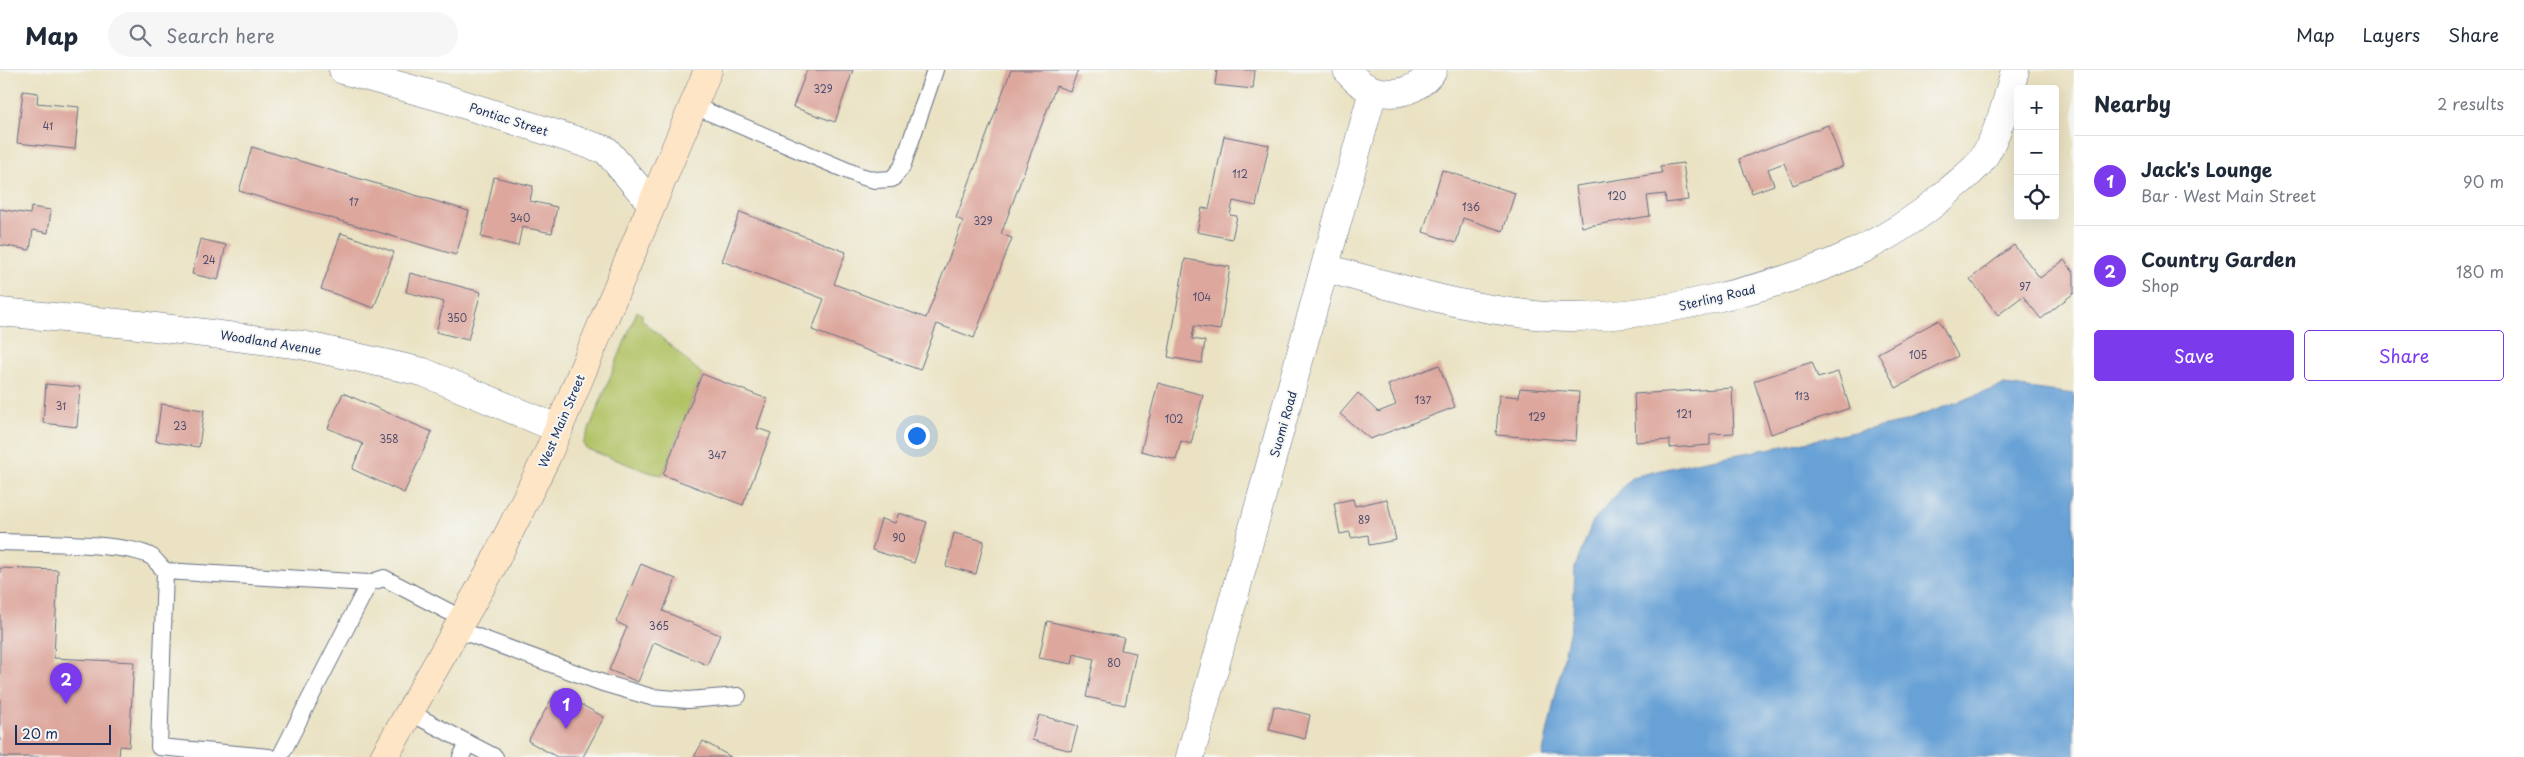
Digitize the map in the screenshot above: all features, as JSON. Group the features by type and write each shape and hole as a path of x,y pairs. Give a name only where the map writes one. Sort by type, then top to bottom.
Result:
{"main road":[{"name":"West Main Street","path":"384,757 507,539 559,429 708,70"}],"street":[{"name":"Pontiac Street","path":"343,70 447,99 606,150 652,204"},
{"path":"1347,70 1361,85 1373,91 1391,93 1409,90 1420,84 1433,70"},
{"name":"Sterling Road","path":"1325,268 1423,294 1494,310 1573,317 1644,312 1778,283 1819,269 1858,252 1934,204 1955,186 1981,161 1995,134 2006,105 2015,70"},
{"name":"Suomi Road","path":"1190,757 1373,91"},
{"name":"Woodland Avenue","path":"0,312 139,325 302,345 423,372 559,429"}],"lane":[{"path":"694,106 860,176 875,180 892,179 902,167 934,70"},
{"path":"0,542 110,547 136,551 152,558 165,571 369,583 384,578 460,624 603,683 651,697 688,700 738,696"},
{"path":"165,571 159,747 269,757"},
{"path":"280,757 369,583"},
{"path":"409,712 464,750 495,757"}],"green space":[{"path":"637,311 642,314 642,320 702,374 663,475 651,473 587,449 583,444"}],"water":[{"path":"2004,385 2074,394 2074,757 1542,757 1573,615 1575,567 1593,521 1632,477 1700,461 1900,423"}],"building":[{"path":"807,70 853,70 835,122 793,107"},
{"path":"1011,70 1078,70 1070,91 1056,86 1001,234 1012,238 974,338 937,324 920,370 812,330 824,299 722,261 740,212 846,252 834,284 926,318 963,221 956,218"},
{"path":"1217,70 1255,70 1253,89 1215,85"},
{"path":"23,91 38,93 37,103 79,107 75,149 17,143"},
{"path":"1828,125 1843,166 1793,185 1784,163 1768,169 1774,185 1752,193 1739,159"},
{"path":"1224,136 1269,145 1256,206 1233,201 1230,215 1237,216 1232,239 1197,232 1202,208 1209,209"},
{"path":"252,147 469,211 456,255 239,191"},
{"path":"1683,163 1688,200 1666,203 1665,194 1647,196 1650,216 1582,227 1576,186 1662,173 1660,166"},
{"path":"1442,170 1515,193 1503,231 1463,218 1456,243 1423,232"},
{"path":"494,177 533,186 530,201 557,207 552,233 522,227 518,246 481,237"},
{"path":"31,207 51,210 48,233 33,230 30,250 0,245 0,209 30,214"},
{"path":"341,233 394,252 374,308 321,289"},
{"path":"200,239 226,245 218,280 192,274"},
{"path":"2014,245 2040,278 2064,260 2074,273 2074,293 2041,319 2023,296 1998,315 1970,279"},
{"path":"1185,259 1230,267 1220,330 1194,326 1192,339 1205,341 1202,363 1168,357"},
{"path":"410,273 481,292 468,340 436,332 444,302 406,292"},
{"path":"1939,320 1958,356 1896,388 1878,353"},
{"path":"1812,362 1818,378 1838,372 1850,408 1771,434 1754,381"},
{"path":"1439,365 1455,407 1370,439 1340,414 1358,393 1378,412 1396,405 1388,385"},
{"path":"702,374 767,399 757,428 771,433 743,505 663,475"},
{"path":"1158,383 1203,395 1191,444 1181,441 1176,460 1141,451"},
{"path":"46,384 80,387 77,427 43,423"},
{"path":"1520,388 1579,392 1576,441 1496,435 1499,395 1519,397"},
{"path":"1732,388 1734,433 1710,434 1710,445 1670,448 1670,440 1636,442 1634,394"},
{"path":"343,393 432,432 404,493 352,469 363,444 328,428"},
{"path":"161,404 204,410 199,447 156,441"},
{"path":"1353,499 1355,506 1387,499 1396,540 1369,545 1368,535 1351,538 1350,532 1340,534 1334,503"},
{"path":"899,513 927,522 914,563 872,550 881,519 895,523"},
{"path":"954,533 984,541 976,574 946,566"},
{"path":"641,564 676,579 663,611 720,635 707,665 654,642 638,682 609,670 627,627 616,622"},
{"path":"0,568 58,570 54,658 134,662 129,747 120,746 119,757 0,757"},
{"path":"1047,621 1124,638 1121,650 1136,653 1125,705 1086,697 1094,659 1074,654 1072,664 1039,658"},
{"path":"556,691 604,717 583,757 557,757 528,741"},
{"path":"1274,706 1310,715 1305,739 1269,730"},
{"path":"1039,715 1078,726 1071,751 1032,740"},
{"path":"703,741 731,757 694,757"}],"place":[{"name":"Country Garden","path":"66,704"},
{"name":"Jack's Lounge","path":"566,729"}]}
